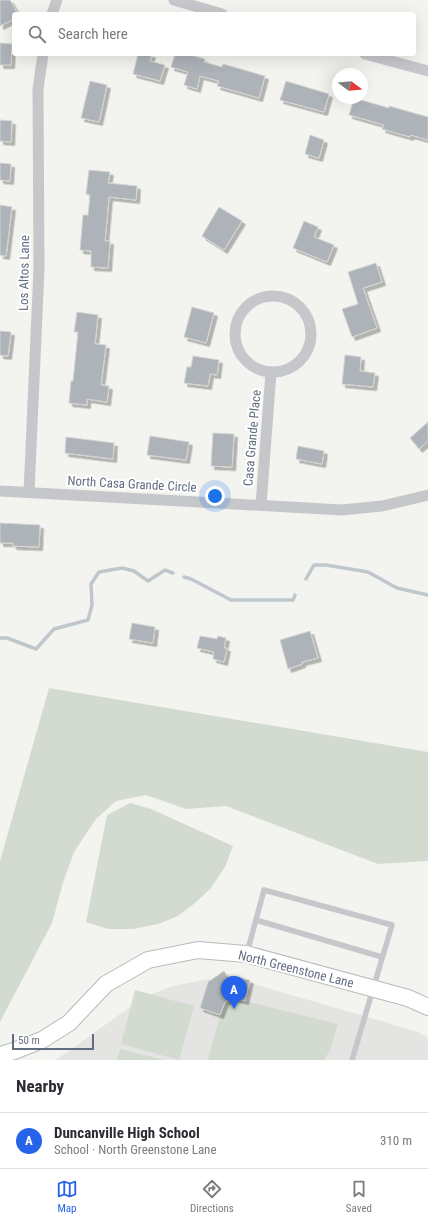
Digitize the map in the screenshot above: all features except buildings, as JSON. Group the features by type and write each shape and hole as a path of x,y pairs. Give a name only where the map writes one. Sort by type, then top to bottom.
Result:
{"street":[{"path":"53,12 57,0"},
{"path":"174,0 215,12"},
{"name":"Los Altos Lane","path":"29,492 39,269 38,89 43,56"},
{"path":"372,56 428,71"},
{"name":"Casa Grande Place","path":"274,296 286,298 296,304 304,312 310,323 311,335 309,347 303,358 294,366 283,371 271,372 259,370 247,362 239,352 235,340 236,327 241,314 249,305 261,298 274,296"},
{"name":"Casa Grande Place","path":"261,505 271,372"},
{"name":"North Casa Grande Circle","path":"0,491 342,510 382,506 428,494"},
{"name":"North Greenstone Lane","path":"0,1055 42,1040 69,1023 106,984 148,960 198,950 246,954 408,998 428,1007"}],"lane":[{"path":"246,954 264,890 392,926 352,1060"},
{"path":"256,920 382,957"}],"shaded area":[{"path":"49,688 428,752 428,861 378,864 226,806 186,809 146,795 116,801 96,819 74,852 63,883 52,923 0,1022 0,861"},
{"path":"130,803 151,809 233,846 225,867 211,888 194,904 176,917 158,924 133,929 108,929 86,922 107,815"},
{"path":"206,979 239,980 420,1033 428,1038 428,1060 56,1060 144,997 170,987"},
{"path":"135,990 194,1006 179,1060 121,1044"},
{"path":"233,998 338,1024 330,1050 324,1060 208,1060 225,1002"},
{"path":"120,1049 164,1060 117,1060"}],"waterway":[{"path":"306,579 314,565 326,565 368,572 397,588 428,595"},
{"path":"0,638 7,638 36,649 54,629 88,620 92,605 91,584 99,572 122,568 134,571 148,581 165,570 173,573"},
{"path":"184,577 191,579 231,600 293,600 295,595"}],"place":[{"name":"Duncanville High School","path":"234,1009"}]}
